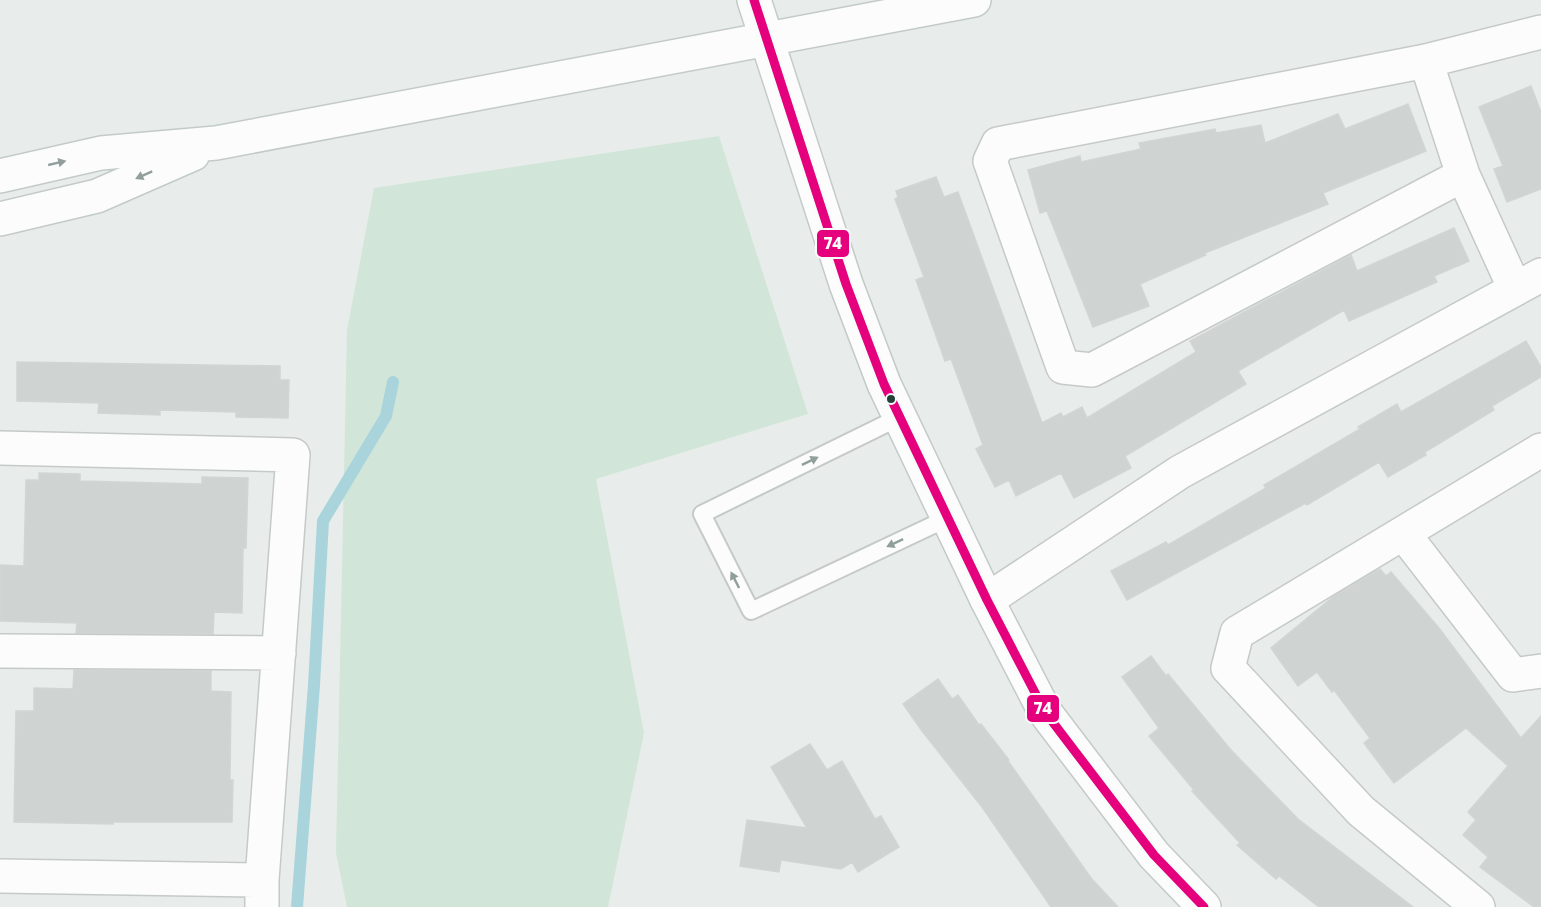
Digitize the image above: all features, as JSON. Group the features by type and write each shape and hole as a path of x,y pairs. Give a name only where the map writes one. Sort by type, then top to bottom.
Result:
{"street":[{"path":"754,0 846,284 884,384 987,600 1045,712 1154,855 1204,907"},
{"path":"0,176 101,153 216,143 974,0"},
{"path":"1463,175 1092,370 1063,367 990,161 998,144 1426,61 1541,32"},
{"path":"987,600 1180,472 1528,282 1463,175 1426,61"},
{"path":"0,219 97,196 216,143"},
{"path":"0,448 293,455 262,893 0,876"},
{"path":"1478,907 1361,811 1228,668 1237,633 1541,450"},
{"path":"1403,533 1513,675 1541,671"},
{"path":"0,651 279,653"}],"lane":[{"path":"900,417 702,514 751,611 948,518"}],"green space":[{"path":"719,136 808,414 596,479 644,733 608,907 347,907 336,853 347,330 374,188"}],"building":[{"path":"1531,86 1541,112 1541,189 1507,202 1494,169 1503,166 1479,107"},
{"path":"1408,104 1426,151 1323,193 1328,204 1205,253 1206,255 1140,284 1149,306 1093,327 1047,211 1040,213 1028,170 1080,156 1081,162 1141,149 1139,143 1215,129 1216,133 1261,125 1265,143 1338,114 1345,129"},
{"path":"936,177 944,197 958,192 1042,423 1061,413 1063,417 1082,407 1087,418 1196,352 1190,341 1351,255 1357,271 1454,228 1469,261 1434,276 1437,282 1349,321 1344,310 1238,371 1246,384 1125,456 1131,468 1074,498 1061,473 1016,496 1009,480 995,487 976,449 983,445 951,359 945,361 916,280 924,277 895,199 898,197 896,191"},
{"path":"1526,341 1541,367 1541,377 1492,406 1494,410 1425,452 1426,455 1388,477 1379,462 1307,505 1306,503 1127,600 1111,571 1166,542 1168,545 1266,488 1264,485 1360,429 1358,427 1397,404 1401,412"},
{"path":"17,362 280,366 280,380 289,380 288,418 236,417 236,412 160,410 160,415 98,413 99,403 17,401"},
{"path":"39,473 80,474 80,481 202,484 202,477 248,478 246,548 243,548 242,613 214,612 213,634 76,633 77,623 0,621 0,565 24,566 26,480 39,480"},
{"path":"1380,569 1386,576 1391,572 1439,628 1521,738 1541,716 1541,907 1534,907 1480,867 1488,857 1463,835 1476,820 1468,812 1508,766 1466,728 1394,783 1364,743 1370,738 1334,690 1332,692 1317,672 1298,686 1271,648 1334,596"},
{"path":"1151,656 1231,750 1298,819 1413,907 1319,907 1279,876 1276,879 1237,845 1240,843 1192,791 1194,790 1149,736 1159,728 1122,677"},
{"path":"74,670 211,671 211,691 231,692 232,822 113,822 113,824 14,822 16,711 34,711 34,688 73,689"},
{"path":"938,679 952,699 958,695 979,725 981,724 1009,760 1091,878 1118,907 1051,907 982,807 903,704"},
{"path":"810,744 827,770 842,761 875,819 881,816 899,847 858,872 852,862 841,869 781,860 779,872 740,866 747,820 807,828 771,767"}],"waterway":[{"path":"297,907 314,685 323,521 386,416 393,382"}],"transit line":[{"name":"74","path":"754,0 846,284 884,384 987,600 1045,712 1154,855 1204,907"}]}
